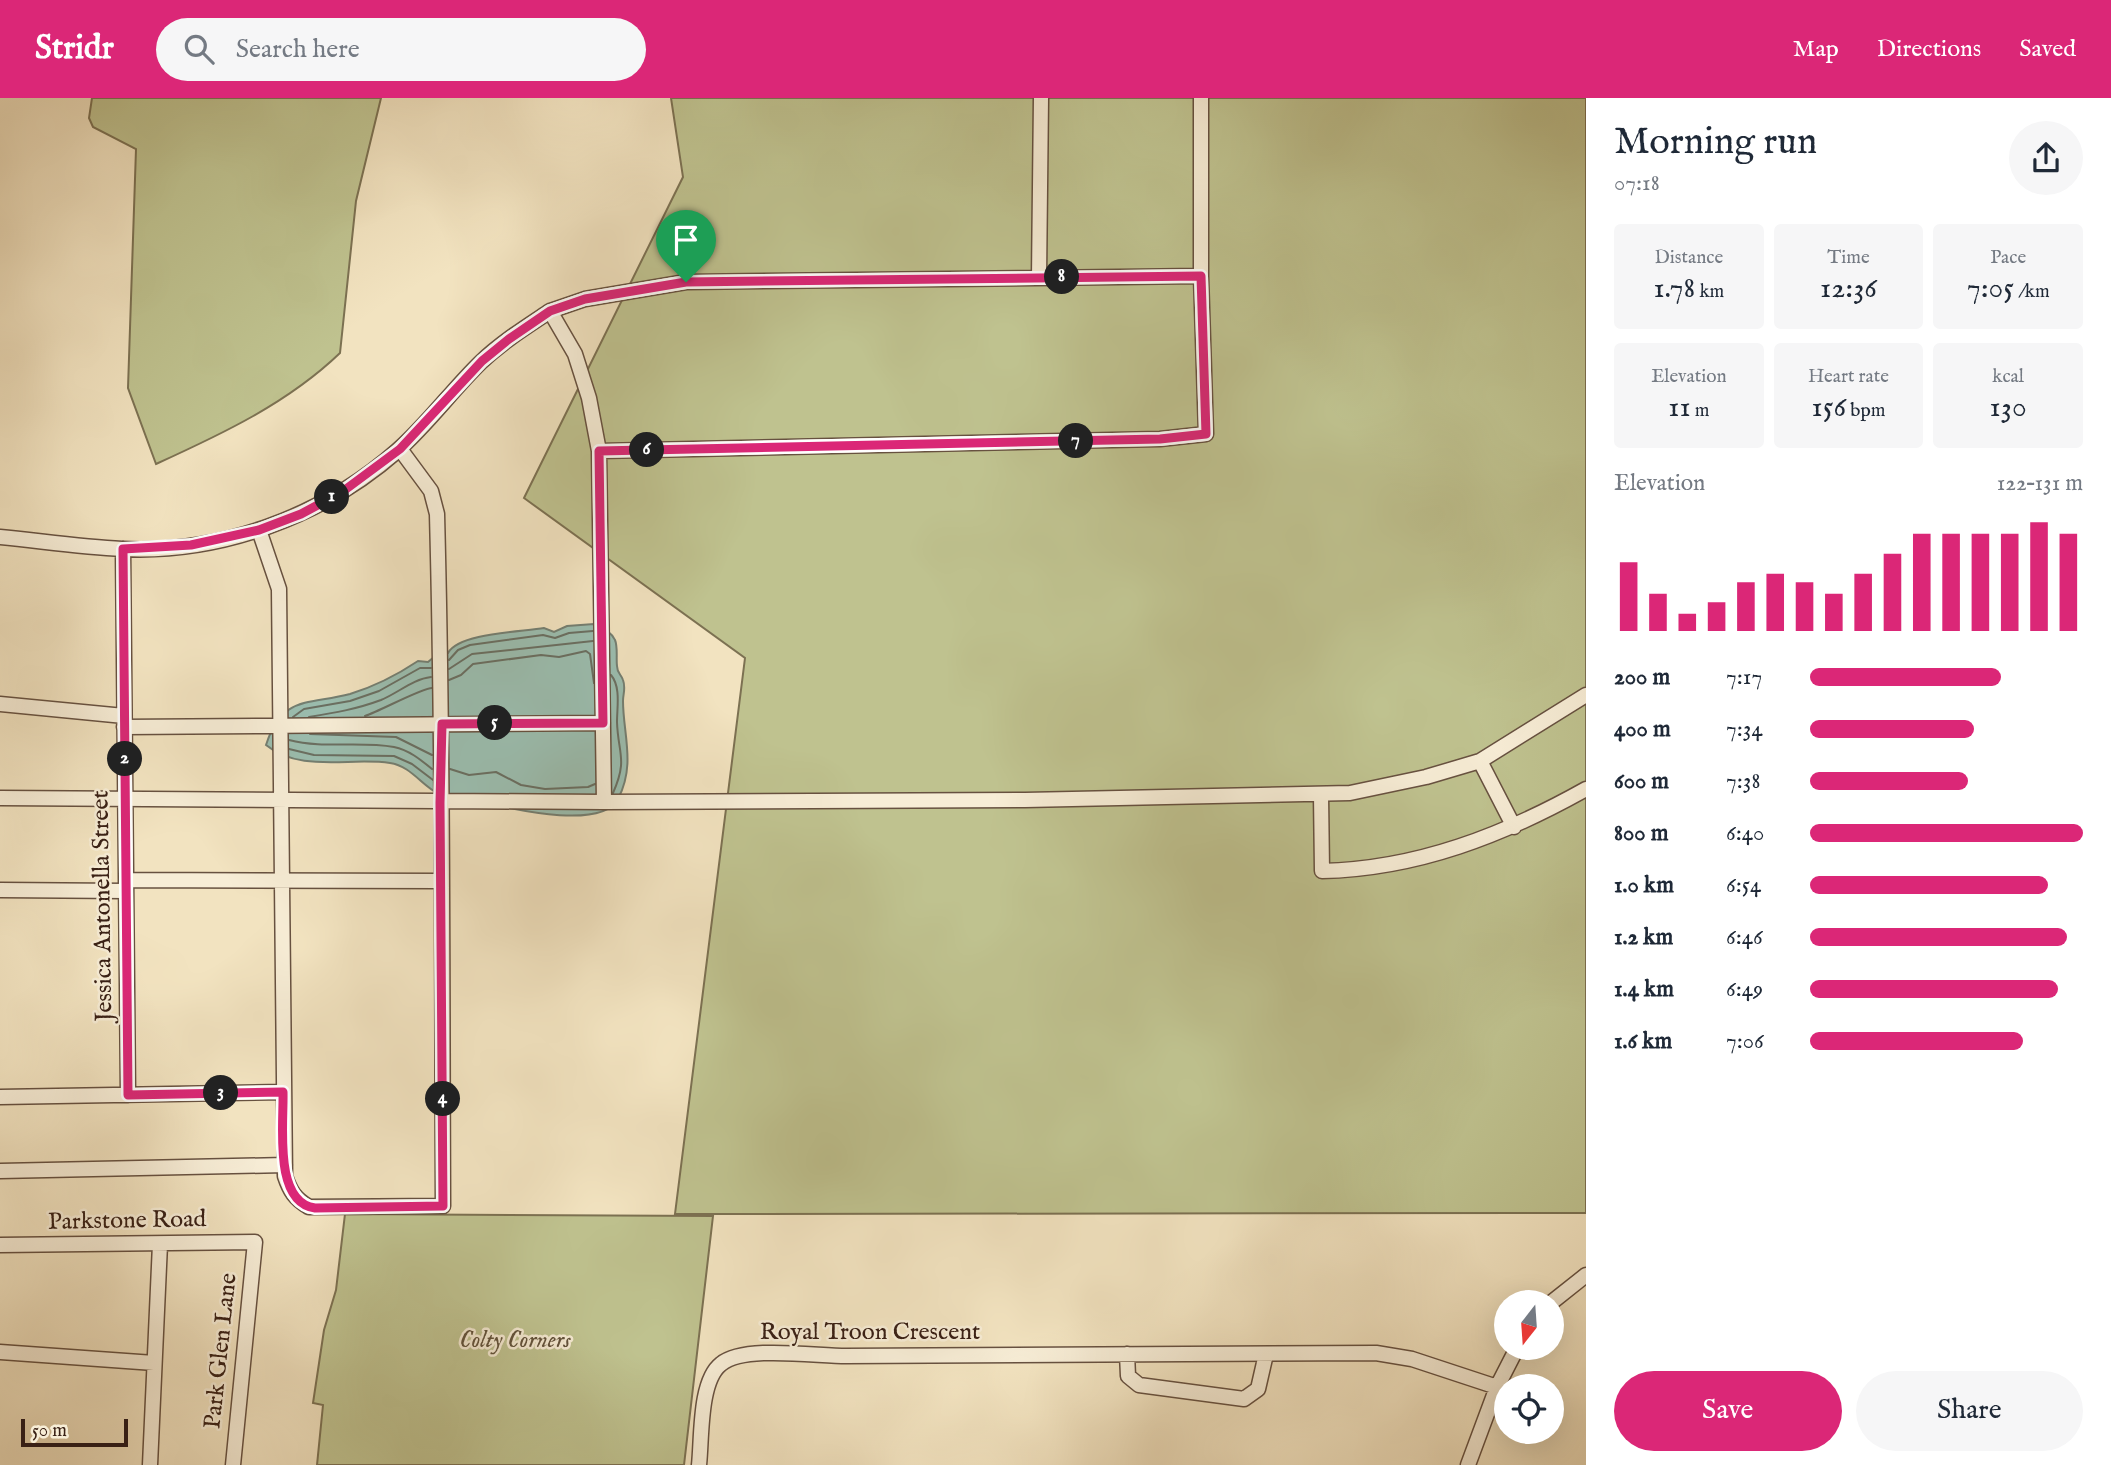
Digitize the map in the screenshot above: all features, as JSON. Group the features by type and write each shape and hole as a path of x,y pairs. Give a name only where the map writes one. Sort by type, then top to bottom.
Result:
{"street":[{"path":"1039,278 1041,98"},
{"path":"599,451 1160,439 1206,434 1201,276 1201,98"},
{"path":"0,537 123,549 191,545 259,530 301,514 342,492 400,449 482,361 550,311 585,299 686,282 1201,276"},
{"path":"550,311 575,354 589,398 599,451 604,802"},
{"path":"259,530 279,589 283,1092 285,1165 289,1190 298,1201 309,1207 443,1206 440,803 442,724 437,514 431,491 400,449"},
{"name":"Jessica Antonella Street","path":"123,549 128,1095"},
{"path":"0,798 440,803 1321,795 1350,793 1426,777 1480,761 1586,695"},
{"path":"0,704 124,721 281,725 603,723"},
{"path":"1480,761 1514,827"},
{"path":"1321,795 1322,871 1359,870 1450,852 1514,827 1586,789"},
{"path":"0,890 282,882 441,881"},
{"path":"0,1097 283,1092"},
{"path":"0,1171 285,1165"},
{"name":"Parkstone Road","path":"0,1245 255,1242"},
{"name":"Park Glen Lane","path":"233,1465 255,1242"},
{"path":"150,1465 160,1244"},
{"path":"1564,1292 1586,1275"},
{"path":"0,1352 154,1363"},
{"path":"1127,1354 1128,1376 1139,1385 1244,1399 1258,1389 1266,1354"},
{"name":"Royal Troon Crescent","path":"699,1465 706,1388 721,1363 737,1355 1394,1354 1494,1386"},
{"path":"1468,1465 1494,1395"}],"green space":[{"path":"92,98 381,98 356,201 340,353 299,387 253,416 156,464 128,388 136,149 93,127 89,118"},
{"path":"671,98 1586,98 1586,1213 675,1214 745,658 524,498 683,177"},
{"name":"Colty Corners","path":"345,1214 713,1216 684,1465 317,1465 323,1405 313,1403 324,1330 336,1290"}],"water":[{"path":"594,624 614,637 617,668 624,686 626,774 618,799 608,809 575,816 554,815 454,798 439,794 404,768 390,763 294,759 279,754 266,745 280,717 298,705 350,694 369,687 418,661 428,662 440,652 448,653 464,641 506,632 544,628 554,632 567,626"}],"route":[{"path":"1201,276 1206,434 1160,439 599,451 603,723 442,724 440,803 443,1206 309,1207 298,1201 289,1190 285,1176 283,1092 128,1095 123,549 214,541 259,530 301,514 342,492 381,465 400,449 482,361 550,311 585,299 686,282 1201,276"}]}
